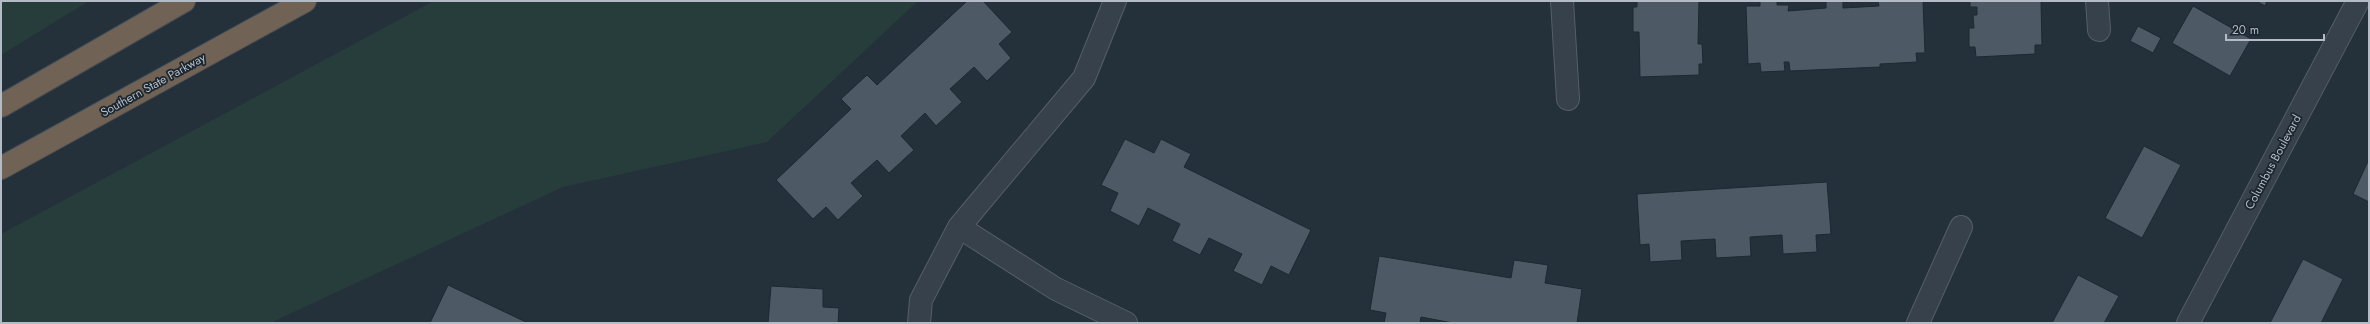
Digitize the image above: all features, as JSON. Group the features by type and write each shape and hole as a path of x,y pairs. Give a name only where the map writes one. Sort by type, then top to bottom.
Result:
{"highway":[{"path":"1,106 184,1"},
{"name":"Southern State Parkway","path":"1,168 305,1"}],"street":[{"path":"919,323 921,300 959,227 1084,78 1115,1"},
{"path":"1562,1 1568,100"},
{"path":"2097,1 2099,30"},
{"name":"Columbus Boulevard","path":"2188,323 2358,1"},
{"path":"959,227 1056,289 1126,323"},
{"path":"1918,323 1962,227"}],"green space":[{"path":"1,1 89,1 1,55"},
{"path":"434,1 918,1 767,142 563,187 270,323 1,323 1,234"}],"building":[{"path":"967,1 983,1 1012,32 999,44 1011,58 987,81 974,67 950,89 962,102 936,126 925,113 901,136 914,150 889,173 877,160 851,183 863,196 838,220 826,207 813,219 776,180 851,109 841,99 867,75 877,85"},
{"path":"1637,1 1699,1 1698,44 1702,44 1703,64 1699,64 1699,75 1640,77 1639,32 1633,32 1633,7 1637,7"},
{"path":"1760,1 1777,1 1777,5 1789,5 1788,11 1826,8 1826,1 1843,1 1843,8 1879,6 1878,1 1923,1 1925,53 1916,53 1917,62 1880,64 1880,67 1790,71 1789,62 1784,62 1785,71 1761,72 1760,63 1748,64 1746,6 1760,6"},
{"path":"1970,1 2046,1 2041,2 2042,45 2035,45 2035,54 1976,57 1975,47 1969,47 1969,28 1974,28 1973,15 1977,15 1977,7 1970,7"},
{"path":"2256,1 2267,1 2265,6"},
{"path":"2193,6 2251,39 2230,76 2172,43"},
{"path":"2138,26 2161,38 2153,53 2130,41"},
{"path":"1125,139 1154,153 1161,139 1191,154 1184,167 1311,230 1289,275 1271,266 1262,285 1233,271 1242,254 1209,238 1200,255 1172,241 1180,224 1148,208 1139,226 1110,211 1118,193 1101,185"},
{"path":"2144,146 2181,165 2142,238 2105,218"},
{"path":"2369,159 2369,202 2353,194"},
{"path":"1827,182 1831,234 1816,235 1817,252 1783,254 1782,235 1750,237 1751,256 1716,258 1715,239 1681,241 1682,260 1650,262 1649,244 1640,245 1637,194"},
{"path":"1379,256 1511,278 1514,260 1548,265 1545,283 1582,289 1577,323 1453,323 1421,317 1420,323 1384,323 1386,313 1370,310"},
{"path":"2303,259 2343,279 2321,323 2270,323"},
{"path":"2078,275 2119,296 2104,323 2052,323"},
{"path":"448,285 528,323 430,323"},
{"path":"771,286 823,289 823,307 839,308 838,323 768,323"}]}
